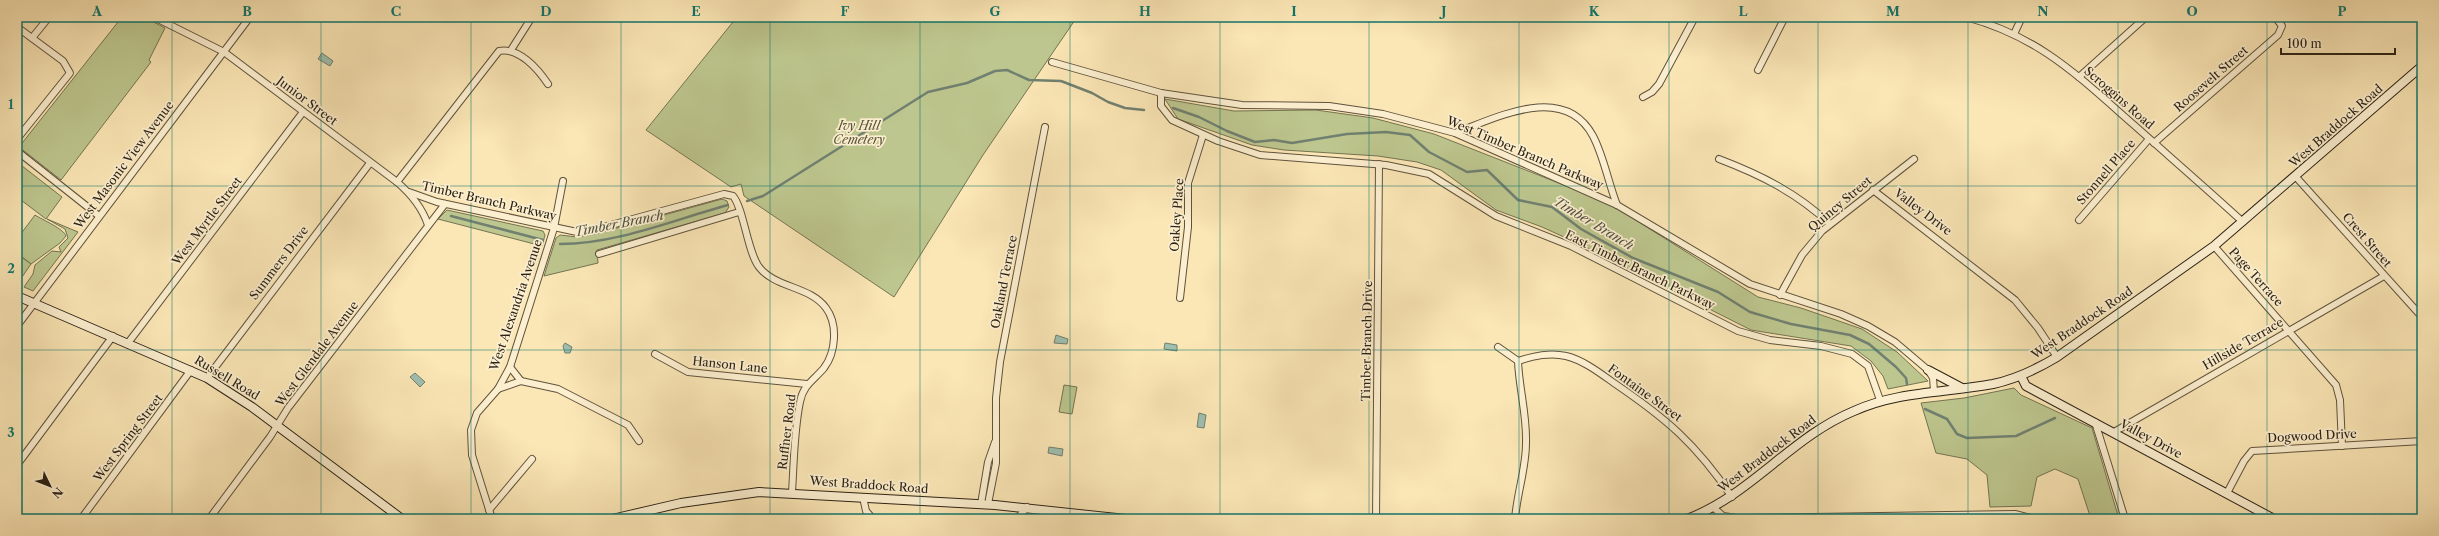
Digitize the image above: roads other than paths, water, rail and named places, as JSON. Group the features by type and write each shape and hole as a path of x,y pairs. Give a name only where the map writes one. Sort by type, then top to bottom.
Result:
{"main road":[{"name":"West Braddock Road","path":"1687,519 1714,508 1732,497 1819,428 1837,418 1880,400 1994,383 2021,376 2056,357 2214,246 2296,177 2422,66"},
{"name":"Russell Road","path":"17,296 113,336 207,378 240,398 278,425 402,519"},
{"path":"1928,370 1962,388"},
{"name":"Valley Drive","path":"2021,376 2026,386 2274,519"},
{"name":"West Braddock Road","path":"612,519 674,504 739,493 792,492 1027,507 1126,519"}],"street":[{"path":"32,38 48,17"},
{"name":"Junior Street","path":"154,17 224,52 397,182 409,192 424,214 428,224"},
{"name":"West Masonic View Avenue","path":"17,326 250,17"},
{"path":"511,50 532,17"},
{"path":"1643,97 1652,92 1659,84 1694,19 1687,17"},
{"path":"1758,70 1785,17"},
{"name":"Scroggins Road","path":"1966,17 2014,34 2048,53 2079,77 2243,222"},
{"path":"2014,34 2022,17"},
{"path":"2079,77 2146,17"},
{"name":"Roosevelt Street","path":"2154,143 2280,31 2282,26 2275,17"},
{"path":"17,27 63,62 70,72 17,140"},
{"path":"397,182 499,51 511,50 538,69 548,84"},
{"name":"West Timber Branch Parkway","path":"1052,62 1161,93 1242,105 1329,106 1387,115 1455,133 1617,205 1750,284 1780,296 1841,314 1868,326 1895,342 1928,370"},
{"name":"East Timber Branch Parkway","path":"1161,93 1161,106 1167,115 1181,126 1238,149 1260,154 1379,164 1429,174 1492,214 1571,246 1738,331 1770,340 1821,346 1852,354 1868,366 1880,400"},
{"path":"1455,133 1524,109 1545,106 1567,111 1579,119 1593,135 1617,205"},
{"name":"West Myrtle Street","path":"128,343 303,112"},
{"name":"Oakland Terrace","path":"985,504 988,462 995,442 996,398 1000,362 1045,127"},
{"name":"Oakley Place","path":"1180,298 1187,234 1188,183 1203,135"},
{"name":"Stonnell Place","path":"2079,220 2149,139"},
{"path":"17,151 99,216"},
{"path":"1719,159 1770,180 1802,200 1830,224"},
{"name":"Quincy Street","path":"1780,296 1802,255 1830,224 1914,160"},
{"name":"Summers Drive","path":"207,378 370,163"},
{"name":"Timber Branch Drive","path":"1376,519 1379,164"},
{"name":"Crest Street","path":"2296,177 2422,317"},
{"name":"West Alexandria Avenue","path":"492,519 472,455 469,437 477,413 498,389 510,367 554,228 563,181"},
{"name":"Valley Drive","path":"1873,190 2015,300 2038,328 2056,357"},
{"name":"Timber Branch Parkway","path":"409,192 445,204 577,232 589,231 724,194 734,198 739,212"},
{"name":"West Glendale Avenue","path":"209,519 428,224 445,204"},
{"path":"599,254 739,212"},
{"name":"Ruffner Road","path":"739,212 759,268 774,278 812,297 825,306 830,314 834,336 831,354 824,367 807,384 800,401 792,492"},
{"name":"Page Terrace","path":"2214,246 2290,330 2336,385 2340,400 2342,446"},
{"name":"Hillside Terrace","path":"2114,432 2384,276"},
{"path":"17,465 113,336"},
{"path":"1498,347 1518,361 1519,380 1526,421 1526,445 1516,519"},
{"name":"Hanson Lane","path":"655,354 688,372 807,384"},
{"name":"Fontaine Street","path":"1518,361 1540,355 1566,356 1603,375 1657,412 1676,429 1708,462 1732,497"},
{"path":"510,367 521,381"},
{"name":"West Spring Street","path":"81,519 191,370"},
{"path":"1928,370 1933,378 1934,391"},
{"path":"498,389 521,381 545,384 573,395 628,425 639,441"},
{"path":"2095,422 2125,519"},
{"name":"Dogwood Drive","path":"2227,493 2244,461 2252,451 2422,441"},
{"path":"489,510 532,459"},
{"path":"863,497 866,511 873,519"},
{"path":"1018,519 1027,507"},
{"path":"1714,508 1723,516 1737,518 1910,518 2015,514 2025,515 2035,519"}],"waterway":[{"name":"Timber Branch","path":"747,201 763,196 928,92 967,83 995,71 1007,70 1029,80 1061,81 1125,108 1144,110"},
{"name":"Timber Branch","path":"1173,108 1199,117 1227,131 1255,142 1274,140 1292,143 1347,134 1386,132 1410,135 1429,152 1467,172 1487,170 1518,200 1552,207 1581,229 1633,258 1718,292 1750,312 1791,324 1850,335 1869,344 1896,367 1906,378 1907,384"},
{"name":"Timber Branch","path":"560,244 581,243 624,236 728,205"},
{"name":"Timber Branch","path":"451,216 543,240"},
{"name":"Timber Branch","path":"1925,409 1947,419 1957,434 1967,438 2016,436 2055,418"}],"park label":[{"name":"Ivy Hill Cemetery","path":"859,133"}]}
